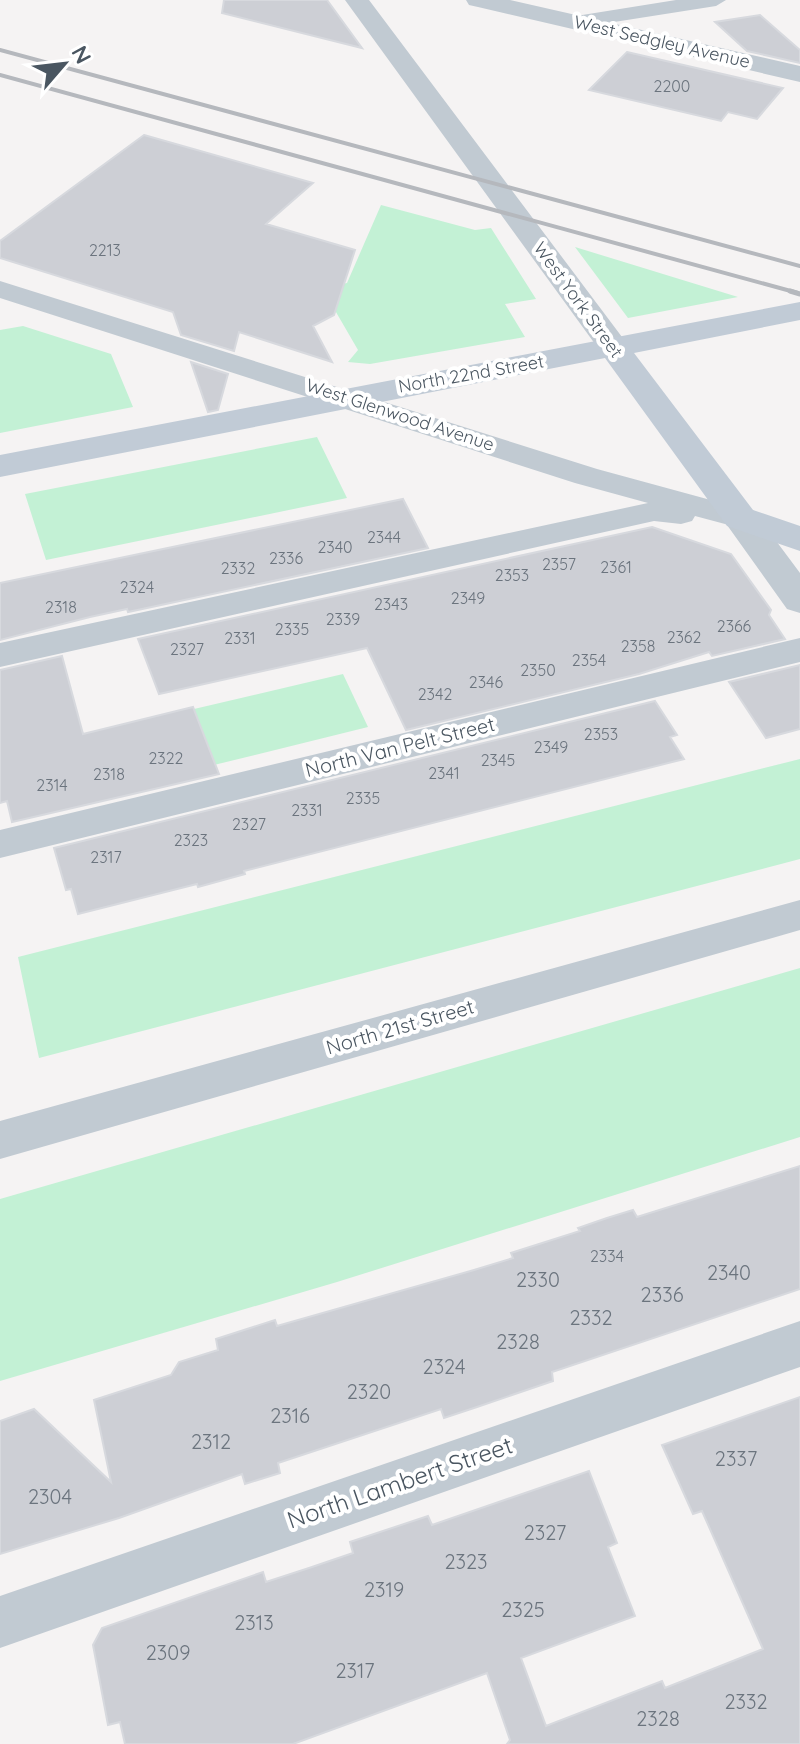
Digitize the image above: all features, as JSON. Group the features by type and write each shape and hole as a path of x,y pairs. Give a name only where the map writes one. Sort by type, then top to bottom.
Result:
{"main road":[{"name":"North 22nd Street","path":"0,466 800,311"},
{"name":"West York Street","path":"614,348 740,518"},
{"name":"West Glenwood Avenue","path":"740,518 800,539"}],"street":[{"name":"West York Street","path":"357,0 614,348"},
{"name":"West Sedgley Avenue","path":"478,0 800,74"},
{"path":"576,22 702,1"},
{"name":"West Glenwood Avenue","path":"0,289 347,397 586,476 740,518"},
{"path":"0,317 56,307"},
{"path":"0,655 654,511 740,518"},
{"name":"West York Street","path":"740,518 800,600"},
{"name":"North Van Pelt Street","path":"0,844 800,650"},
{"name":"North 21st Street","path":"0,1140 800,915"},
{"name":"North Lambert Street","path":"0,1622 800,1344"}],"green space":[{"path":"381,205 475,230 491,228 536,299 505,304 525,337 370,364 348,362 358,350 322,288 347,283"},
{"path":"575,247 738,297 628,318"},
{"path":"23,326 111,354 133,407 0,433 0,330"},
{"path":"317,437 347,498 46,560 25,494"},
{"path":"343,674 368,727 214,765 194,709"},
{"path":"800,759 800,859 39,1058 18,957"},
{"path":"800,968 800,1137 337,1282 0,1381 0,1199"}],"building":[{"path":"224,0 327,0 362,48 222,13"},
{"path":"760,15 800,50 800,63 747,51 715,22"},
{"path":"627,52 783,88 757,119 728,112 721,121 589,90"},
{"path":"144,135 313,183 266,224 355,250 334,315 313,326 332,362 239,332 234,351 181,335 173,312 0,258 0,241"},
{"path":"191,362 228,374 218,410 208,412"},
{"path":"403,499 428,548 128,612 127,609 0,640 0,583"},
{"path":"652,527 731,554 771,610 769,615 785,639 712,656 709,652 639,674 406,730 367,648 159,694 138,639"},
{"path":"62,656 83,734 193,707 219,774 12,822 7,801 0,803 0,670"},
{"path":"800,665 800,729 766,738 729,682"},
{"path":"655,701 677,735 670,737 684,759 244,871 245,874 198,887 197,884 78,914 71,889 66,890 54,848"},
{"path":"800,1166 800,1289 552,1372 553,1381 444,1418 441,1409 278,1463 280,1473 245,1484 242,1474 119,1518 0,1554 0,1421 34,1409 111,1482 94,1400 171,1375 179,1362 218,1350 216,1339 275,1320 277,1326 474,1270 513,1258 511,1253 580,1231 578,1228 607,1218 633,1210 637,1217"},
{"path":"800,1397 800,1744 507,1744 510,1740 487,1673 293,1744 125,1744 120,1722 108,1725 93,1645 102,1628 263,1572 266,1582 353,1553 350,1542 428,1516 432,1525 589,1471 617,1543 608,1547 635,1616 521,1658 546,1726 662,1681 665,1688 763,1649 702,1511 693,1514 662,1445"}],"railway":[{"path":"0,50 800,266"},
{"path":"0,75 798,293"},
{"path":"790,291 800,294"}]}
